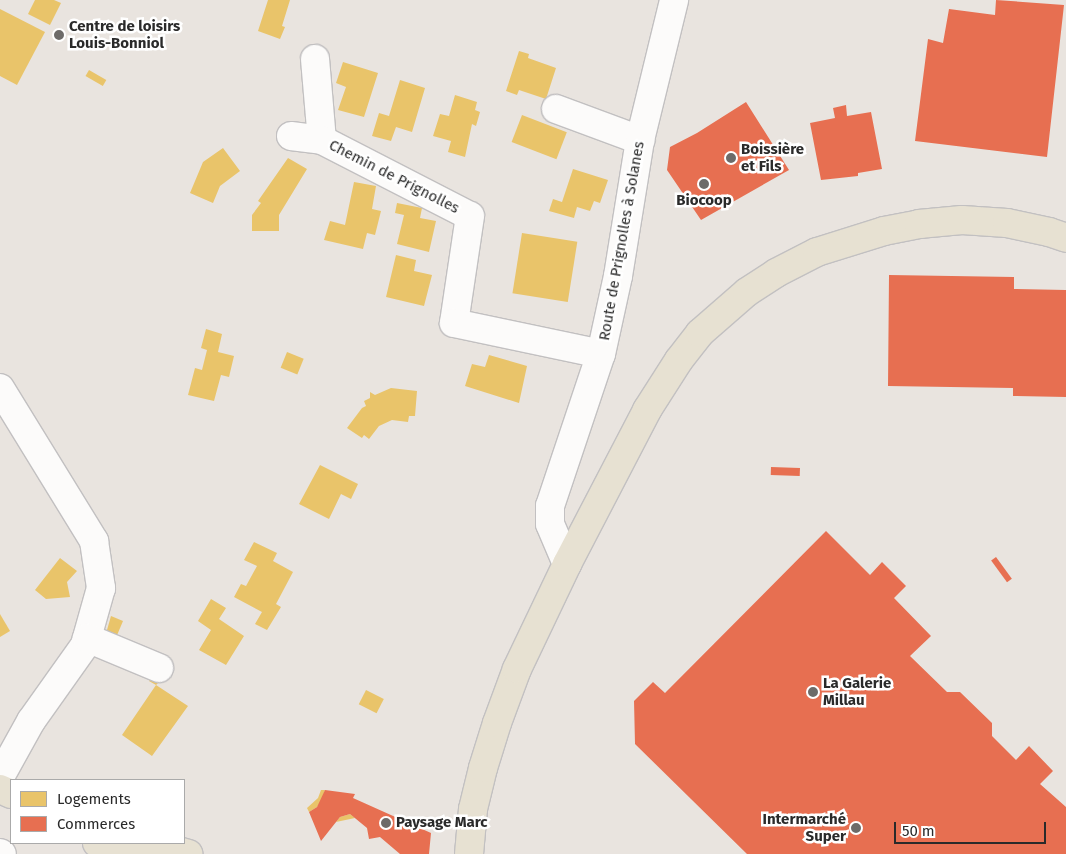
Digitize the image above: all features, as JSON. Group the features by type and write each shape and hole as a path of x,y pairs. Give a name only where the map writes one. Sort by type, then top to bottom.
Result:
{"main road":[{"path":"469,854 473,809 483,768 517,669 568,564 647,410 679,360 717,316 747,292 776,273 816,252 850,239 919,224 962,220 1007,223 1049,232 1066,238"},
{"path":"454,854 473,809"},
{"path":"99,844 134,854"},
{"path":"153,844 188,854"}],"street":[{"name":"Route de Prignolles à Solanes","path":"568,564 550,524 550,506 601,354 618,276 640,140 674,0"},
{"name":"Chemin de Prignolles","path":"315,59 322,140 470,216 454,323 601,354"},
{"path":"556,109 640,140"},
{"path":"291,136 322,140"},
{"path":"0,388 94,541 101,588 85,645 31,722 0,777"},
{"path":"87,638 159,668"}],"building: Logements":[{"path":"35,0 54,0 61,3 50,25 28,14"},
{"path":"268,0 290,0 282,26 285,27 280,39 258,31"},
{"path":"0,9 45,32 17,85 0,76"},
{"path":"519,51 529,54 528,58 556,68 546,99 519,90 517,95 506,91"},
{"path":"343,62 378,73 364,117 338,110 346,87 336,83"},
{"path":"89,70 106,80 103,86 86,76"},
{"path":"400,80 425,88 412,132 396,127 391,141 372,136 379,113 389,116"},
{"path":"455,95 477,102 475,110 480,112 476,126 472,124 465,157 448,152 451,141 433,136 440,114 449,116"},
{"path":"522,115 567,132 556,159 512,142"},
{"path":"223,148 240,171 220,186 213,203 190,193 203,162"},
{"path":"288,158 307,169 279,215 279,231 252,231 252,215 261,203 258,201"},
{"path":"573,169 608,180 600,203 594,201 590,211 577,207 574,218 549,211 553,199 562,202"},
{"path":"354,182 376,186 372,209 381,211 375,235 367,233 363,249 324,240 330,221 345,225"},
{"path":"397,203 422,208 420,218 436,221 429,252 397,244 404,215 395,213"},
{"path":"522,233 577,242 568,302 512,293"},
{"path":"396,255 416,260 414,271 432,275 424,306 386,297"},
{"path":"206,329 222,334 218,352 234,356 229,377 221,375 214,401 188,395 195,368 202,370 207,350 201,348"},
{"path":"287,352 304,359 297,375 281,368"},
{"path":"489,355 527,366 519,403 465,386 472,364 485,367"},
{"path":"391,388 417,391 415,416 409,416 408,422 392,420 379,426 369,439 364,435 362,438 347,428 362,408 366,406 364,401 370,398 370,392 375,395"},
{"path":"320,465 358,484 351,499 341,494 329,519 299,504"},
{"path":"254,542 277,553 273,561 293,572 276,604 281,607 267,630 255,624 262,612 234,597 241,584 246,586 257,566 244,560"},
{"path":"60,558 77,571 67,582 70,597 46,599 35,590"},
{"path":"211,599 226,608 219,619 244,636 226,665 199,650 211,630 198,621"},
{"path":"0,614 10,631 0,637"},
{"path":"111,616 123,621 115,640 107,630"},
{"path":"154,674 162,679 156,685 149,681"},
{"path":"156,685 188,706 152,756 122,735"},
{"path":"366,690 384,699 377,713 359,704"},
{"path":"321,790 325,790 322,800 317,807 309,812 307,808 318,798"},
{"path":"350,814 355,818 336,822 340,817"}],"building: Commerces":[{"path":"996,0 1064,5 1047,157 915,141 928,39 943,43 949,9 995,15"},
{"path":"746,102 789,170 701,220 667,170 670,147 697,133"},
{"path":"846,105 847,116 871,112 882,169 858,173 858,176 821,180 810,123 835,118 833,108"},
{"path":"889,275 1014,277 1014,289 1066,290 1066,397 1013,396 1013,388 888,386"},
{"path":"771,467 800,468 800,476 771,475"},
{"name":"La Galerie Millau","path":"826,531 870,575 882,562 906,586 894,598 931,636 910,656 947,692 960,692 992,723 992,736 1016,760 1029,746 1053,771 1040,784 1066,807 1066,854 747,854 635,744 634,701 653,682 665,693"},
{"path":"996,557 1012,579 1007,582 991,561"},
{"name":"Paysage Marc","path":"325,790 355,794 353,798 431,833 429,854 400,854 380,837 369,839 367,828 350,814 340,817 321,841 309,812 317,807"}],"place":[{"name":"Centre de loisirs Louis-Bonniol","path":"59,35"},
{"name":"Boissière et Fils","path":"731,158"},
{"name":"Biocoop","path":"704,184"},
{"name":"La Galerie Millau","path":"813,692"},
{"name":"Paysage Marc","path":"386,823"},
{"name":"Intermarché Super","path":"856,828"}]}
